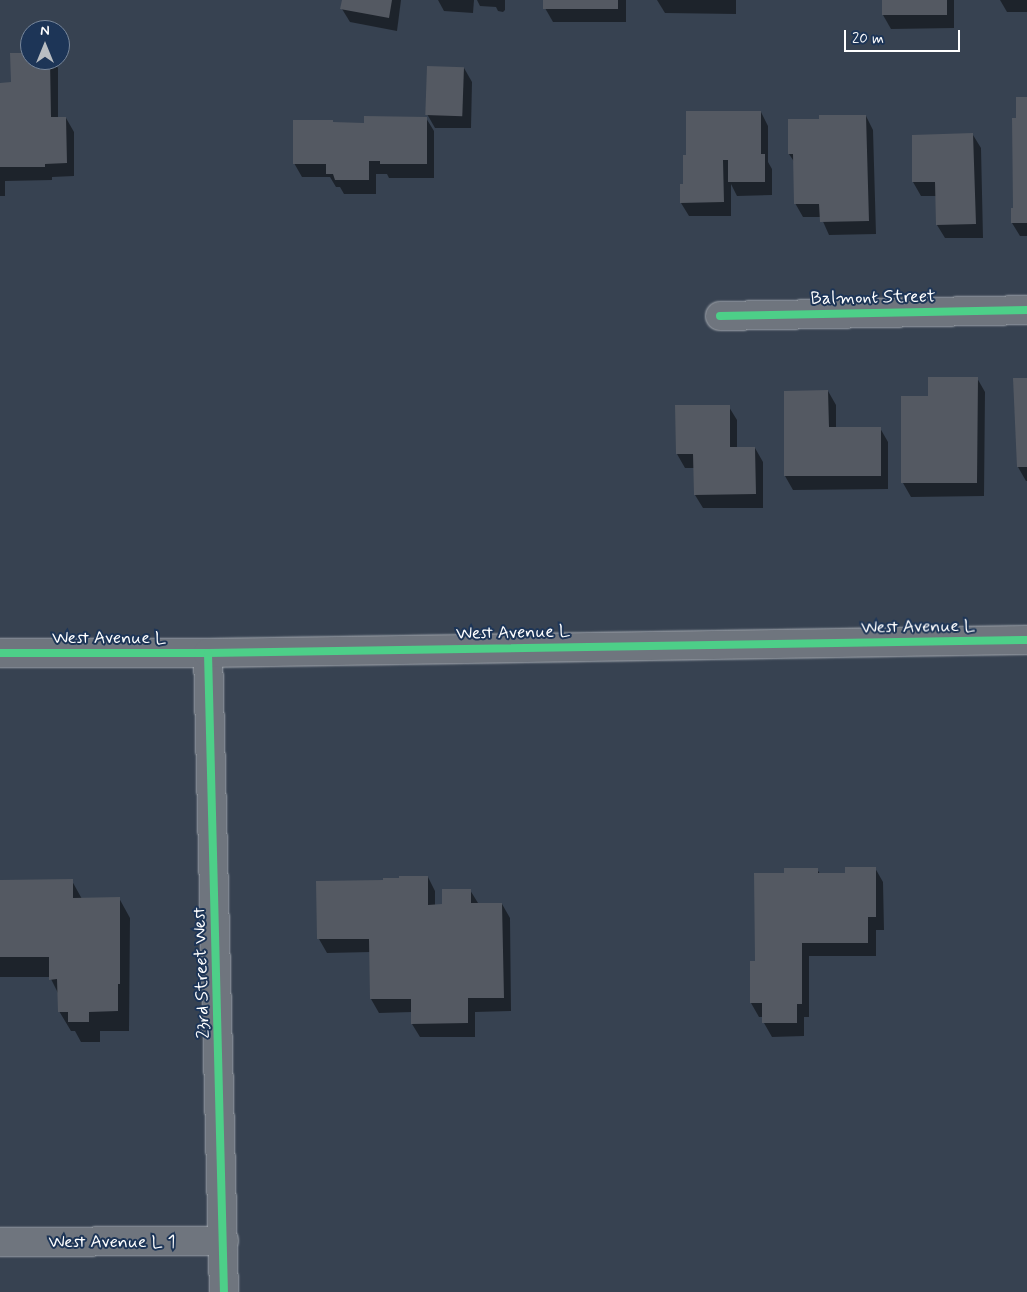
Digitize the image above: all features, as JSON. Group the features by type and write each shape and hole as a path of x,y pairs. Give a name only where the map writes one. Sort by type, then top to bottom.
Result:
{"street":[{"name":"Balmont Street","path":"720,316 1027,310"},
{"name":"West Avenue L","path":"0,653 208,653 1027,640"},
{"name":"23rd Street West","path":"208,653 224,1292"},
{"name":"West Avenue L 1","path":"0,1242 224,1241"}],"building":[{"path":"342,0 392,0 389,18 340,9"},
{"path":"543,0 618,0 618,9 543,9"},
{"path":"882,0 947,0 947,15 882,15"},
{"path":"10,53 20,53 20,70 50,70 51,117 66,117 67,163 45,164 45,167 0,167 0,83 11,82"},
{"path":"427,66 464,67 462,116 425,115"},
{"path":"1016,97 1027,97 1027,223 1011,223 1011,208 1013,208 1012,118 1016,118"},
{"path":"686,111 761,111 761,154 765,154 765,182 728,182 728,160 723,160 724,202 680,203 680,184 683,184 683,155 686,155"},
{"path":"819,115 866,115 869,221 820,222 819,204 794,204 793,154 788,154 788,119 819,119"},
{"path":"364,116 427,117 427,164 380,164 380,161 369,161 369,180 335,180 333,174 326,174 326,164 293,164 293,120 333,120 333,122 364,123"},
{"path":"973,133 976,224 936,225 935,182 912,182 912,135"},
{"path":"928,377 978,377 977,483 901,483 901,396 928,396"},
{"path":"1013,378 1027,378 1027,467 1017,467"},
{"path":"828,390 829,427 881,427 881,476 784,476 784,391"},
{"path":"675,405 730,405 730,447 755,447 756,494 694,495 693,454 676,454"},
{"path":"845,867 876,867 876,917 868,917 868,943 802,943 802,1004 797,1004 797,1023 762,1023 762,1003 750,1003 750,961 755,961 754,873 784,873 784,868 818,868 818,873 845,873"},
{"path":"399,876 428,876 428,905 442,904 442,889 471,889 471,903 502,903 504,998 468,998 468,1023 411,1024 411,999 370,999 369,939 317,939 316,881 383,880 383,878 399,878"},
{"path":"73,879 73,898 120,897 120,984 118,984 118,1011 89,1012 89,1022 68,1022 68,1012 58,1012 57,979 49,980 49,957 0,957 0,880"}],"cycle path":[{"path":"720,316 1027,310"},
{"path":"0,653 208,653 1027,640"},
{"path":"208,653 224,1292"}]}
